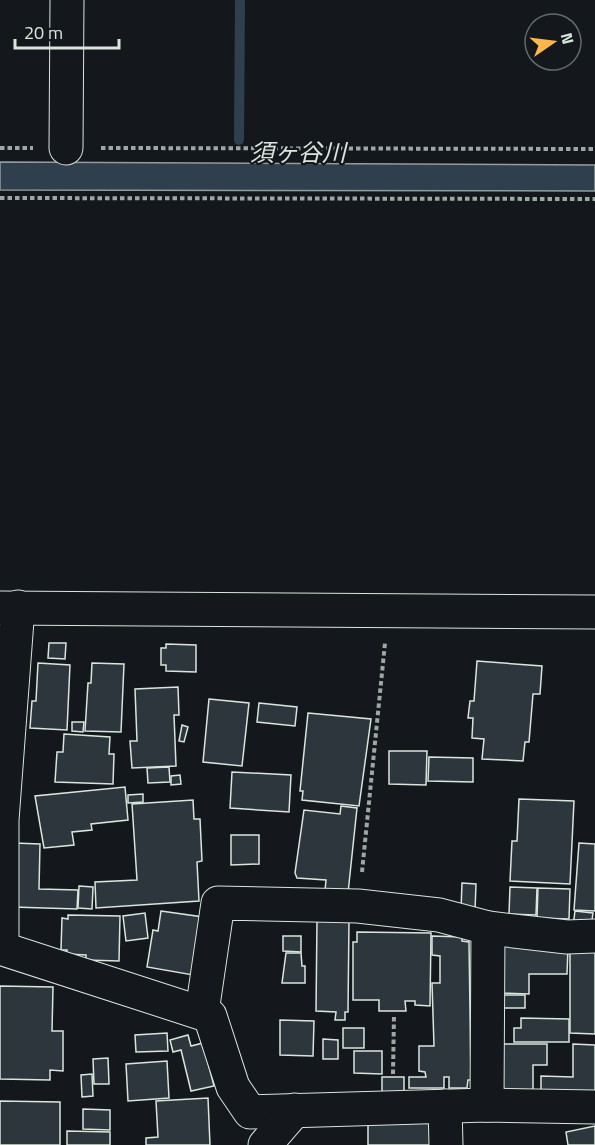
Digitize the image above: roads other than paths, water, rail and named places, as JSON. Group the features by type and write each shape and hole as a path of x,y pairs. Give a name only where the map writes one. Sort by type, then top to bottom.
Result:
{"street":[{"path":"66,148 67,0"},
{"path":"595,612 9,607 2,820 1,948 210,1016 232,1087 250,1112 487,1105 595,1107"},
{"path":"202,1012 218,903 358,906 440,915 488,928 567,937 595,936"},
{"path":"487,1105 488,928"},
{"path":"445,1106 446,1145"},
{"path":"265,1145 295,1110"},
{"path":"295,1110 297,1145"}],"water":[{"path":"0,162 595,165 595,191 0,190"}],"waterway":[{"name":"須ヶ谷川","path":"239,140 240,0"}]}
